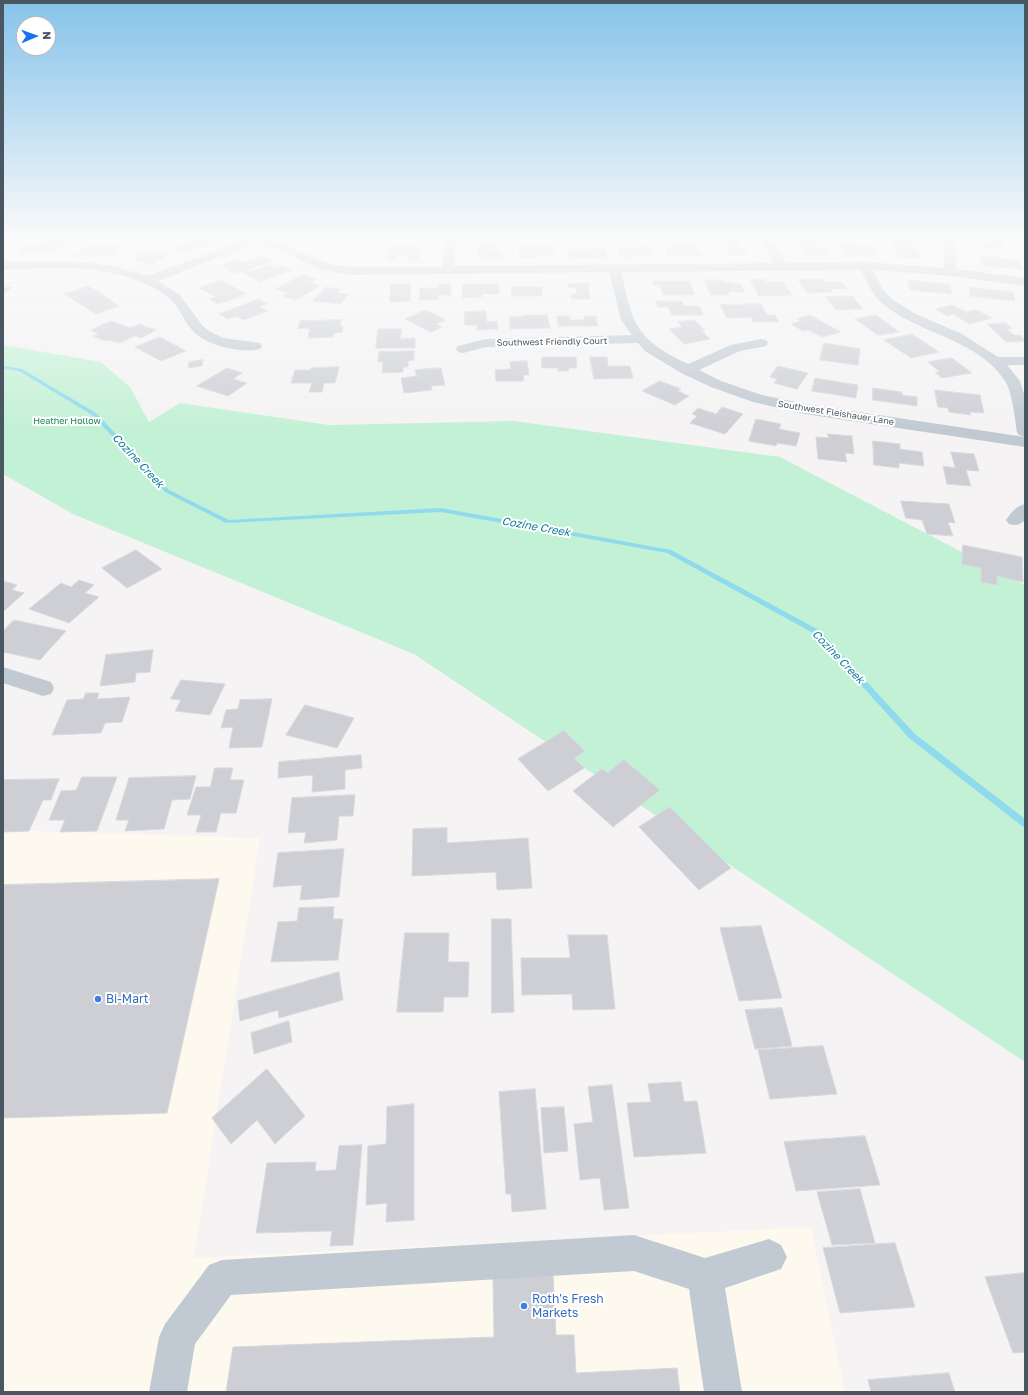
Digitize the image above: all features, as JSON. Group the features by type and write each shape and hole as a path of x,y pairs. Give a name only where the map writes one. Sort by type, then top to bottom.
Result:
{"street":[{"path":"178,301 194,325 204,334 222,343 255,346"},
{"name":"Southwest Fleishauer Lane","path":"623,301 628,320 641,339 650,348 686,370 716,384 758,399 805,409 1025,442"},
{"path":"887,301 910,316 957,337 995,361 1013,381 1025,432"},
{"name":"Southwest Friendly Court","path":"463,348 486,343 641,339"},
{"path":"686,370 736,348 761,343"},
{"path":"995,361 1025,361"},
{"path":"3,675 43,688"},
{"path":"168,1392 178,1337 222,1278 634,1254 704,1276 768,1257"},
{"path":"704,1276 723,1392"}],"shaded area":[{"path":"3,830 260,838 194,1258 811,1227 845,1392 3,1392"}],"green space":[{"name":"Heather Hollow","path":"3,345 101,362 130,387 149,422 180,403 329,425 514,421 780,457 1025,585 1025,1062 414,654 73,514 3,474"}],"building":[{"path":"75,301 111,301 119,306 96,314"},
{"path":"213,301 226,301 218,304"},
{"path":"253,301 263,301 268,304 259,307 268,311 243,320 236,316 228,319 219,314"},
{"path":"314,301 343,301 340,304"},
{"path":"656,301 682,301 684,306 699,306 703,315 672,315 668,307 658,307"},
{"path":"829,301 856,301 863,309 836,310"},
{"path":"761,304 767,315 775,315 779,322 753,322 751,317 727,318 720,305"},
{"path":"953,305 966,312 977,310 992,318 969,324 953,314 947,316 936,309"},
{"path":"426,310 446,320 436,324 442,327 431,332 405,319"},
{"path":"486,311 487,322 497,321 498,329 477,330 477,325 465,325 464,312"},
{"path":"547,315 550,328 510,329 509,317"},
{"path":"810,315 841,332 822,337 808,330 803,331 791,324 801,321 797,319"},
{"path":"876,315 899,332 878,335 855,319"},
{"path":"557,316 570,316 570,320 585,320 584,316 596,316 598,326 559,326"},
{"path":"341,320 340,326 343,326 342,332 334,333 333,337 308,338 310,328 298,329 300,321"},
{"path":"694,320 705,330 701,330 710,339 684,344 669,329 682,327 678,322"},
{"path":"111,321 130,328 139,324 156,330 141,338 135,336 119,343 109,340 105,341 93,336 99,334 91,330"},
{"path":"1006,323 1012,329 1007,329 1014,335 1021,335 1025,341 1006,342 987,324"},
{"path":"378,329 402,329 400,339 415,338 415,348 376,348"},
{"path":"912,334 939,352 911,358 884,340"},
{"path":"160,337 186,351 161,361 135,347"},
{"path":"824,343 860,349 858,365 820,360"},
{"path":"414,351 414,360 408,361 408,367 403,367 403,372 382,373 383,362 378,362 379,352"},
{"path":"542,357 576,357 577,368 568,368 569,371 558,371 558,368 542,368"},
{"path":"590,357 607,357 608,366 630,366 633,378 594,379"},
{"path":"952,358 972,373 942,378 935,372 940,372 928,362"},
{"path":"203,360 202,366 188,368 189,362"},
{"path":"527,361 529,375 523,375 524,381 496,381 495,370 511,369 510,362"},
{"path":"778,366 808,373 797,389 774,383 777,379 770,377"},
{"path":"339,367 335,383 324,383 322,392 309,392 312,383 291,383 295,370"},
{"path":"227,368 242,373 233,379 247,383 228,396 197,386"},
{"path":"441,368 445,385 431,386 432,390 404,393 401,378 417,376 415,370"},
{"path":"815,378 858,385 856,398 812,391"},
{"path":"660,381 681,389 678,391 689,396 675,405 642,391"},
{"path":"873,388 902,392 902,395 917,397 917,406 873,400"},
{"path":"935,390 980,395 984,413 970,412 971,415 949,412 948,408 938,407"},
{"path":"722,407 743,414 725,434 690,423 697,416 692,414 698,408 716,414"},
{"path":"756,419 781,424 779,429 800,433 796,446 777,443 776,446 749,441"},
{"path":"828,434 852,436 854,454 845,453 847,462 818,459 816,437 828,438"},
{"path":"873,441 900,444 900,449 922,452 924,466 899,463 899,468 874,465"},
{"path":"951,452 974,454 979,471 966,470 971,486 947,484 943,466 955,468"},
{"path":"901,501 949,504 955,523 948,522 953,536 927,534 922,520 906,518"},
{"path":"963,545 1022,557 1023,582 997,576 997,585 981,582 981,568 962,564"},
{"path":"136,550 162,569 127,588 102,568"},
{"path":"79,580 94,585 85,593 99,597 69,623 29,609 61,583 71,587"},
{"path":"3,581 17,585 12,590 24,593 3,612"},
{"path":"14,620 66,631 40,660 3,652 3,631"},
{"path":"153,650 150,672 136,673 135,682 100,686 106,655"},
{"path":"181,680 225,684 210,715 175,711 181,700 171,699"},
{"path":"86,693 99,693 97,699 130,697 122,722 105,723 101,733 52,735 67,700 83,699"},
{"path":"272,699 262,747 229,748 233,727 221,728 226,710 238,709 240,700"},
{"path":"305,705 354,718 337,748 286,735"},
{"path":"564,731 585,751 574,758 584,768 548,791 518,759"},
{"path":"361,755 362,768 345,770 345,789 312,792 313,775 278,778 279,762"},
{"path":"624,760 660,790 613,827 573,791 602,769 607,773"},
{"path":"215,768 233,768 230,780 244,780 236,813 221,813 216,832 196,832 201,815 187,815 196,787 210,787"},
{"path":"196,776 190,799 172,800 164,829 125,831 129,820 116,820 129,778"},
{"path":"82,777 117,777 97,831 60,832 65,820 49,820 61,791 76,790"},
{"path":"59,779 51,800 43,800 29,831 3,832 3,780"},
{"path":"355,795 353,816 339,816 337,840 304,843 306,832 288,833 292,798"},
{"path":"670,807 731,868 699,890 639,827"},
{"path":"447,828 447,843 528,838 532,888 497,890 496,872 412,876 413,829"},
{"path":"344,849 339,897 300,900 302,885 273,887 278,853"},
{"name":"Bi-Mart","path":"219,879 167,1113 3,1118 3,885"},
{"path":"334,907 333,919 343,919 338,960 271,962 278,922 297,921 299,908"},
{"path":"492,919 511,919 514,1012 492,1013"},
{"path":"761,926 782,998 739,1001 720,928"},
{"path":"405,933 449,933 448,962 469,962 468,997 444,997 443,1012 397,1012"},
{"path":"568,935 607,935 615,1009 573,1010 572,994 522,995 521,958 570,958"},
{"path":"339,972 343,1000 279,1018 278,1010 240,1021 238,1001"},
{"path":"782,1008 792,1046 755,1049 745,1010"},
{"path":"289,1021 292,1042 254,1054 251,1033"},
{"path":"823,1046 837,1094 770,1099 758,1050"},
{"path":"267,1069 305,1116 275,1144 257,1120 231,1144 212,1118"},
{"path":"681,1082 684,1102 697,1101 706,1153 634,1157 627,1103 651,1102 648,1084"},
{"path":"612,1085 629,1208 604,1210 600,1178 580,1180 574,1124 593,1122 588,1087"},
{"path":"535,1089 546,1209 512,1212 511,1194 506,1194 499,1092"},
{"path":"414,1104 414,1220 386,1222 387,1203 366,1205 368,1146 386,1144 387,1107"},
{"path":"564,1107 568,1151 544,1153 541,1108"},
{"path":"865,1136 880,1185 796,1191 784,1142"},
{"path":"362,1145 353,1245 330,1246 332,1231 256,1233 267,1163 316,1162 315,1171 336,1170 339,1146"},
{"path":"860,1189 875,1243 832,1245 817,1192"},
{"path":"895,1243 915,1307 840,1313 823,1248"},
{"path":"1025,1273 1025,1352 1013,1353 985,1277"},
{"name":"Roth's Fresh Markets","path":"553,1275 556,1335 574,1335 576,1373 677,1368 680,1392 226,1392 233,1347 494,1337 493,1277"},
{"path":"949,1373 955,1392 871,1392 868,1380"}],"waterway":[{"name":"Cozine Creek","path":"3,367 20,370 94,414 167,491 228,522 441,510 669,551 817,632 912,736 1025,824"}],"place":[{"name":"Bi-Mart","path":"98,999"},
{"name":"Roth's Fresh Markets","path":"524,1306"}]}
